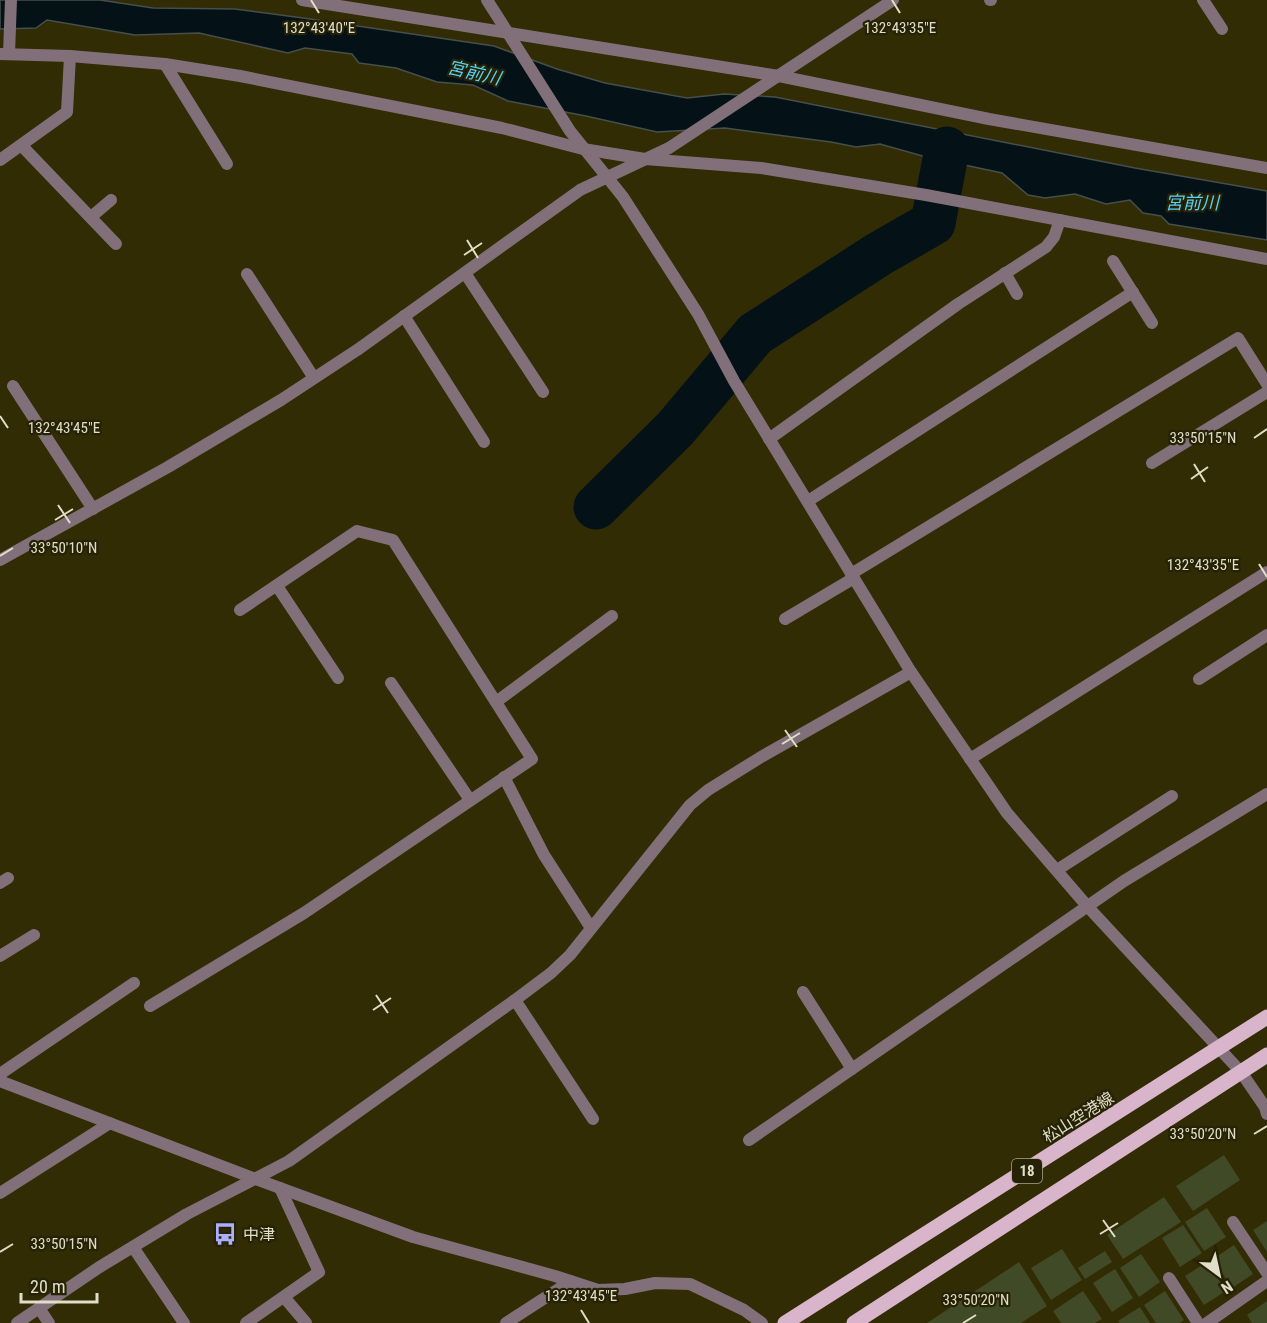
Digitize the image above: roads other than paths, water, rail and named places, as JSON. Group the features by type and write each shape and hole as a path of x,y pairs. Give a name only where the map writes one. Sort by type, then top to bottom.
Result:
{"main road":[{"name":"松山空港線","path":"785,1323 1267,1017"},
{"name":"18","path":"854,1323 1267,1055"}],"street":[{"path":"11,0 6,51 165,64 240,76 502,128 583,149 645,159 761,168 926,195 1267,259"},
{"path":"302,0 779,76 989,119 1267,168"},
{"path":"487,0 570,131 623,196 698,314 734,381 911,672 1007,813 1088,907 1241,1072 1267,1114"},
{"path":"0,560 168,467 281,400 404,316 580,190 669,148 893,0"},
{"path":"1203,0 1222,29"},
{"path":"0,160 67,112 70,56"},
{"path":"165,64 227,164"},
{"path":"21,145 116,244"},
{"path":"91,217 111,200"},
{"path":"769,439 957,303 1046,247 1054,237 1060,220"},
{"path":"1113,261 1152,323"},
{"path":"465,273 543,392"},
{"path":"1005,273 1017,294"},
{"path":"247,274 314,378"},
{"path":"808,501 1133,292"},
{"path":"404,316 484,442"},
{"path":"785,619 1238,338 1267,384"},
{"path":"13,386 93,509"},
{"path":"1152,463 1267,392"},
{"path":"150,1006 304,913 532,759 393,540 357,531 240,610"},
{"path":"970,759 1267,572"},
{"path":"277,586 338,678"},
{"path":"496,702 612,616"},
{"path":"1199,679 1267,635"},
{"path":"17,1323 187,1214 289,1161 515,1000 570,956 690,805 708,790 761,757 911,672"},
{"path":"391,683 470,800"},
{"path":"504,777 544,855 591,928"},
{"path":"749,1140 1124,881 1267,794"},
{"path":"1057,870 1172,796"},
{"path":"0,956 34,935"},
{"path":"0,1074 134,984"},
{"path":"803,992 852,1069"},
{"path":"515,1000 593,1119"},
{"path":"0,1081 413,1237 598,1290 626,1289 655,1283 690,1284 735,1305 762,1323"},
{"path":"0,1193 110,1123"},
{"path":"246,1323 319,1272 280,1188"},
{"path":"1233,1222 1267,1273"},
{"path":"133,1247 184,1323"},
{"path":"1169,1278 1198,1323"},
{"path":"506,1323 571,1281"},
{"path":"1207,1323 1267,1281"},
{"path":"284,1297 306,1323"},
{"path":"39,1308 49,1323"}],"water":[{"name":"宮前川","path":"0,0 100,0 153,8 235,9 494,46 557,69 605,83 687,98 724,94 775,97 1135,168 1267,191 1267,240 1169,224 1161,216 1143,213 1130,200 1106,204 1075,194 1045,198 1028,195 1002,173 955,163 953,185 932,178 930,158 880,144 856,147 725,128 657,132 508,101 473,85 437,82 396,68 359,63 352,54 305,48 288,53 199,33 135,35 47,20 36,28 0,29"}],"waterway":[{"name":"宮前川","path":"596,507 675,429 755,334 879,254 933,223 947,149"}],"place":[{"name":"中津","path":"225,1234"}]}
